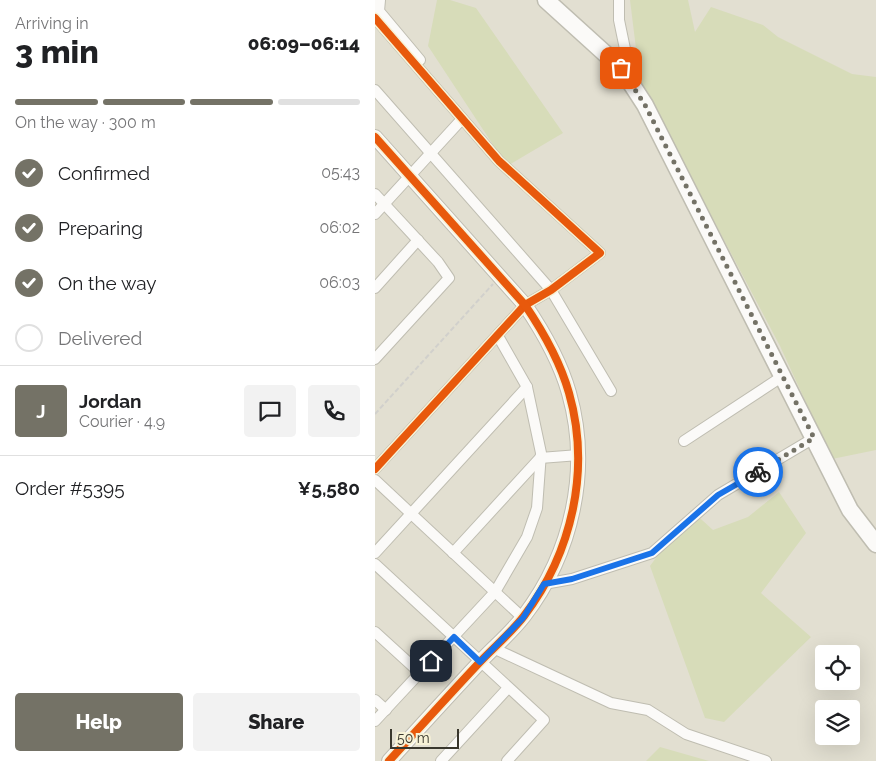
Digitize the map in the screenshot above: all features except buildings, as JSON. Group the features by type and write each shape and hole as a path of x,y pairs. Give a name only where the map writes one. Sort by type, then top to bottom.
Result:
{"main road":[{"path":"546,0 610,57 631,82 645,105 850,510 876,544"}],"street":[{"path":"379,0 379,11 476,126 492,147 492,153"},
{"path":"619,0 619,20 631,82"},
{"path":"375,18 492,153 600,253 551,290 525,305 375,469"},
{"path":"375,90 432,152 551,290 611,391"},
{"path":"375,214 462,120"},
{"path":"375,137 525,305 549,344 561,370 569,394 579,455 572,514 566,536 552,571 523,618 389,761"},
{"path":"375,194 438,262 449,278 375,360"},
{"path":"375,288 418,240"},
{"path":"375,721 495,592 527,537 537,508 540,458 527,387 498,336"},
{"path":"684,441 783,376"},
{"path":"375,553 527,387"},
{"path":"544,584 572,579 652,553 718,495 814,438"},
{"path":"453,552 540,458 579,455"},
{"path":"375,480 523,618"},
{"path":"375,564 544,720 507,761"},
{"path":"375,632 420,673"},
{"path":"493,648 611,703 649,710 686,734 766,761"},
{"path":"441,761 508,688"},
{"path":"375,700 386,710"}],"path":[{"path":"375,414 499,277"}],"green space":[{"path":"437,0 450,0 476,8 563,133 507,166 428,46"},
{"path":"630,0 688,0 695,32 711,7 763,25 778,37 852,74 876,77 876,450 832,459 780,346 640,81"},
{"path":"779,492 806,533 761,593 811,637 724,722 705,718 650,566 691,510 713,530 748,517"},
{"path":"660,747 709,761 646,761"}],"cycle path":[{"path":"375,18 499,161 600,253 551,290 525,305 375,469"},
{"path":"375,137 525,305 551,348 565,381 575,422 578,451 577,481 573,510 565,538 541,591 514,628 479,663 389,761"}],"way so far":[{"path":"621,68 645,105 814,438 758,472"}],"route":[{"path":"431,661 454,637 480,662 523,618 544,584 572,579 652,553 684,527 718,495 758,472"}]}
